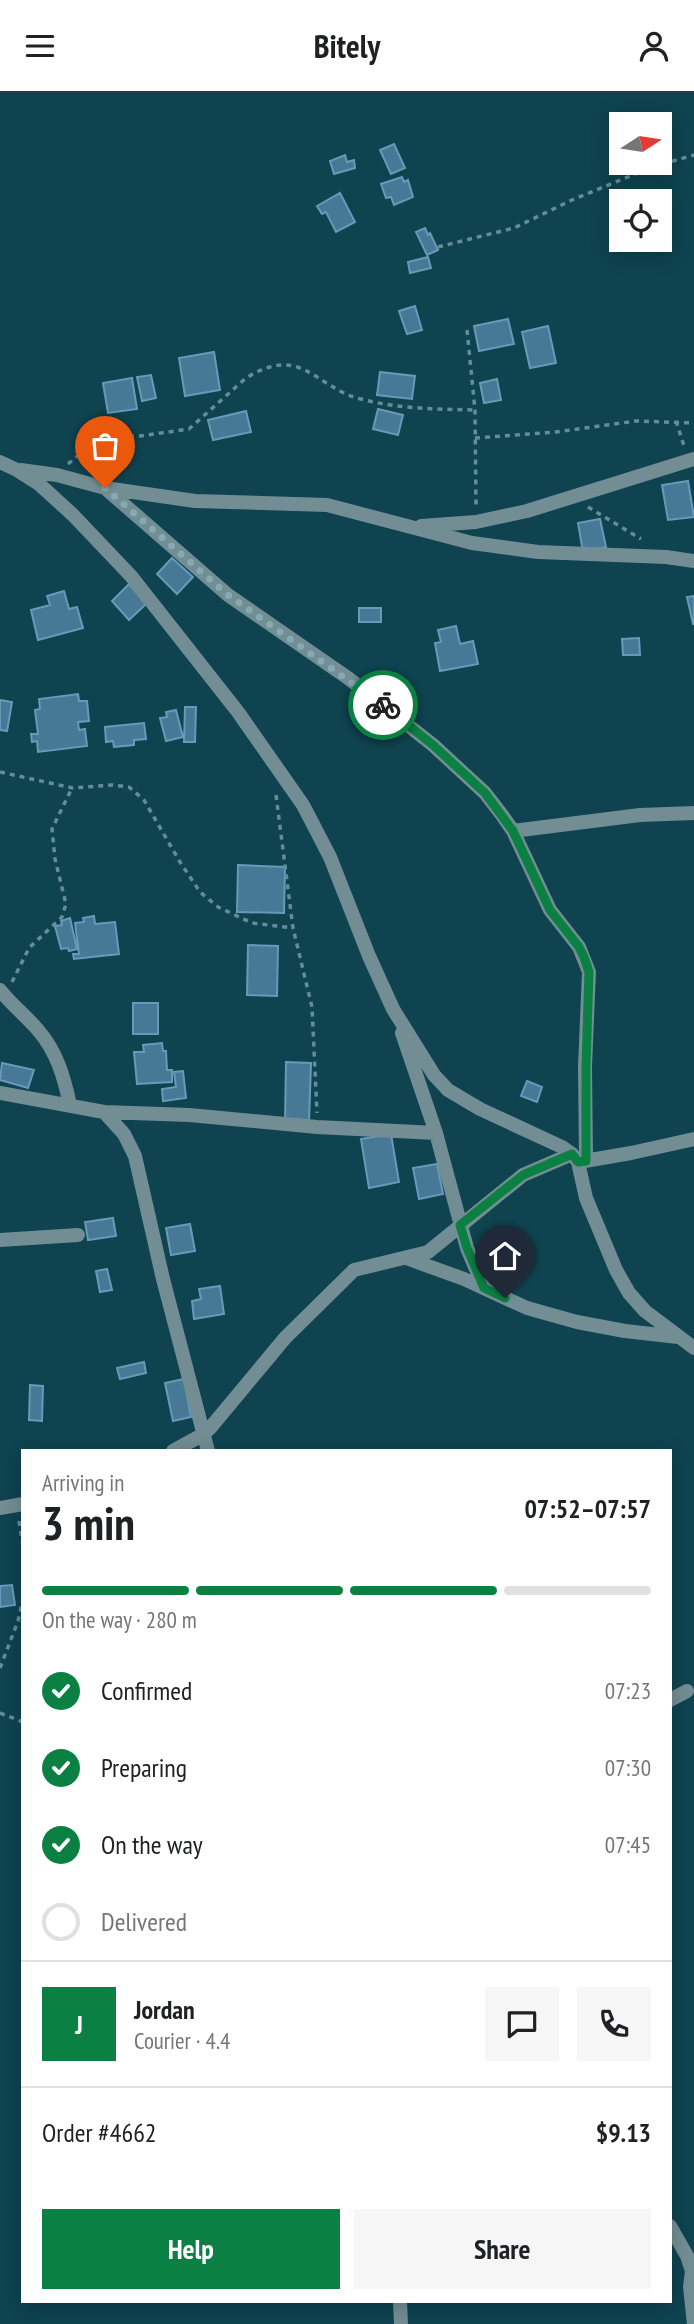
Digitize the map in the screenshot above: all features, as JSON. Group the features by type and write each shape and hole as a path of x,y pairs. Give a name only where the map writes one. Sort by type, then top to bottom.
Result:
{"street":[{"path":"409,528 476,521 527,511 692,460"},
{"path":"0,462 38,484 73,515 131,576 272,761 303,805 330,857 369,956 394,1009 434,1075 448,1090 480,1109 562,1147 579,1159"},
{"path":"16,470 57,475 105,488 195,502 327,505 472,543 538,552 666,557 694,561"},
{"path":"105,488 228,595 348,678 433,745 485,793 513,831 550,910 579,947 589,972 579,1159 586,1198 616,1270 629,1293 645,1311 694,1348"},
{"path":"513,831 640,815 694,813"},
{"path":"3,993 38,1030 53,1052 63,1072 70,1105"},
{"path":"394,1009 436,1133 467,1248 484,1288"},
{"path":"0,1093 104,1112 188,1115 317,1127 436,1133"},
{"path":"104,1112 124,1133 135,1156 160,1266 208,1449"},
{"path":"177,1449 204,1434 223,1415 285,1339 349,1274 359,1268 428,1252 523,1175 579,1159 694,1139"},
{"path":"0,1240 78,1235"},
{"path":"406,1258 527,1308 577,1322 678,1337"},
{"path":"0,1508 20,1504"},
{"path":"672,1699 687,1691"},
{"path":"672,2230 692,2271 690,2287 694,2324"},
{"path":"400,2303 401,2324"}],"path":[{"path":"438,247 514,228 652,167 694,155"},
{"path":"467,330 475,410 476,521"},
{"path":"57,475 95,441 108,437 152,435 189,429 246,378 276,366 297,366 358,399 404,407 475,410"},
{"path":"676,422 692,460"},
{"path":"475,438 556,432 609,423 694,423"},
{"path":"571,498 633,534 666,557"},
{"path":"272,761 293,928 312,1007 317,1127"},
{"path":"0,772 73,788 112,785 130,787 144,800 200,892 218,907 252,923 293,928"},
{"path":"3,993 29,948 65,911 66,904 51,828 73,788"},
{"path":"0,1668 21,1606"},
{"path":"0,1713 21,1721"}],"building":[{"path":"394,144 405,168 391,174 380,150"},
{"path":"345,155 347,162 354,160 355,168 334,174 330,161"},
{"path":"402,177 404,182 408,180 413,197 394,205 391,197 386,198 381,184"},
{"path":"340,193 355,222 336,232 326,212 322,214 317,206"},
{"path":"425,228 438,250 427,255 416,232"},
{"path":"428,257 431,268 410,273 408,262"},
{"path":"415,306 422,330 407,334 399,311"},
{"path":"508,319 514,344 479,351 474,326"},
{"path":"548,326 556,363 530,368 522,332"},
{"path":"214,352 220,390 185,396 179,358"},
{"path":"380,372 415,376 412,399 377,395"},
{"path":"151,375 156,398 142,401 137,377"},
{"path":"132,378 137,409 108,413 103,383"},
{"path":"497,379 501,400 484,403 480,383"},
{"path":"378,409 403,415 398,435 373,429"},
{"path":"246,411 251,432 213,440 208,420"},
{"path":"688,481 694,517 668,520 662,485"},
{"path":"600,519 606,547 583,552 578,523"},
{"path":"172,558 193,577 177,594 157,574"},
{"path":"129,584 146,604 129,620 112,601"},
{"path":"64,591 69,609 77,607 83,628 38,640 31,610 50,605 47,596"},
{"path":"694,596 694,624 693,624 687,597"},
{"path":"359,608 381,608 381,622 359,622"},
{"path":"456,626 460,644 473,641 478,664 440,671 435,643 441,642 438,630"},
{"path":"639,638 640,655 623,655 622,639"},
{"path":"78,694 79,701 87,701 89,721 78,722 79,730 85,729 87,746 38,752 37,741 32,742 31,734 38,734 35,710 40,709 39,699"},
{"path":"0,700 12,702 7,731 0,730"},
{"path":"185,707 196,707 195,742 184,742"},
{"path":"176,710 183,737 166,741 160,718 167,717 166,712"},
{"path":"144,723 146,739 134,740 134,745 114,747 113,741 106,742 105,727"},
{"path":"238,865 285,867 284,913 237,912"},
{"path":"94,916 95,924 115,922 119,954 74,959 73,954 79,954 75,923 84,922 83,918"},
{"path":"70,918 77,949 69,951 68,948 61,949 55,926 62,925 61,921"},
{"path":"248,945 278,946 277,996 247,995"},
{"path":"133,1003 158,1003 158,1034 133,1034"},
{"path":"162,1043 163,1051 166,1051 167,1070 172,1070 172,1082 137,1084 134,1052 144,1052 143,1045"},
{"path":"286,1062 311,1063 309,1123 285,1123"},
{"path":"2,1063 34,1070 28,1088 0,1080"},
{"path":"183,1071 186,1098 163,1101 162,1089 176,1087 174,1072"},
{"path":"527,1081 542,1087 537,1102 521,1096"},
{"path":"391,1134 399,1182 369,1188 361,1139"},
{"path":"437,1164 443,1194 419,1199 413,1168"},
{"path":"113,1218 116,1236 88,1240 85,1222"},
{"path":"190,1224 195,1251 171,1255 166,1228"},
{"path":"107,1269 112,1290 100,1292 96,1271"},
{"path":"220,1286 224,1314 194,1319 192,1301 201,1299 199,1289"},
{"path":"144,1362 146,1373 120,1379 117,1368"},
{"path":"184,1379 191,1417 173,1421 165,1383"},
{"path":"30,1385 43,1386 42,1421 29,1420"},
{"path":"12,1585 15,1605 0,1607 0,1586"}],"way so far":[{"path":"105,488 228,595 383,705"}],"route":[{"path":"383,705 433,745 494,804 513,831 550,910 579,947 589,972 586,1161 578,1162 572,1154 534,1169 510,1184 460,1225 484,1288 505,1298"}]}
